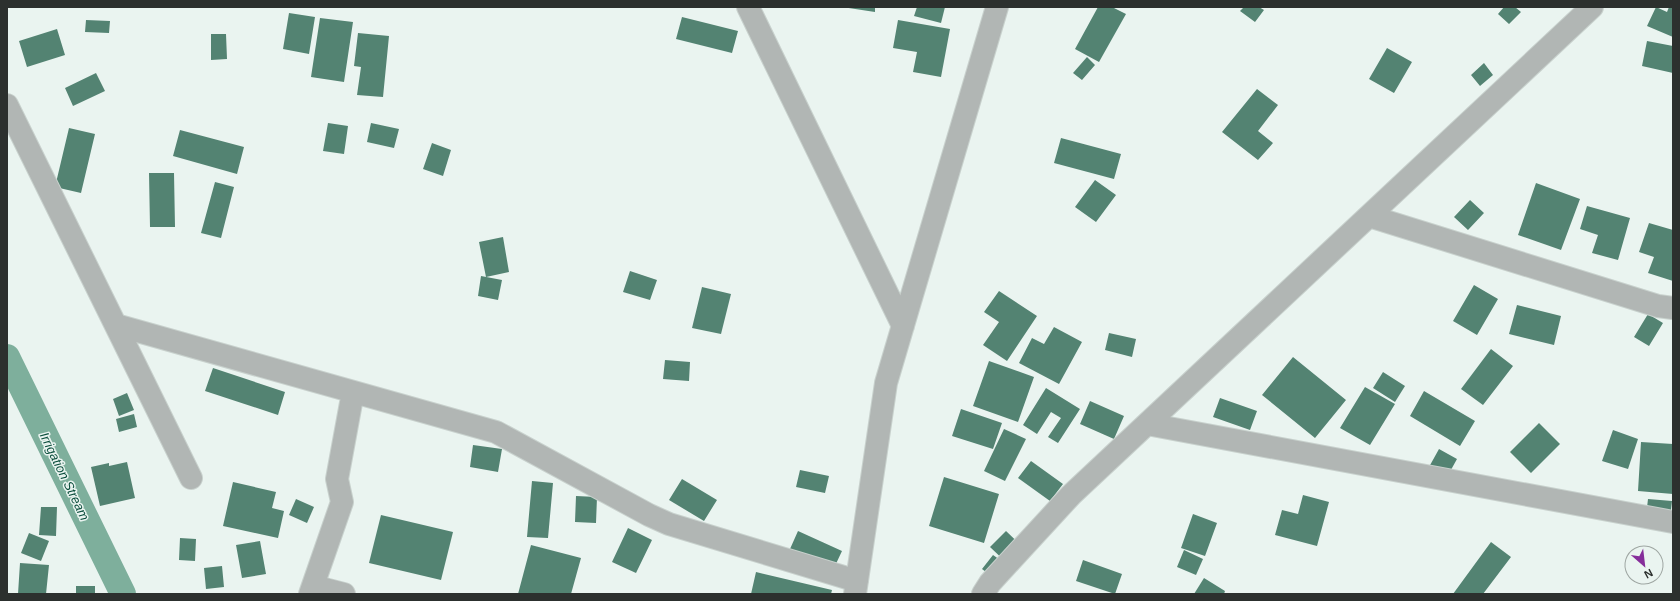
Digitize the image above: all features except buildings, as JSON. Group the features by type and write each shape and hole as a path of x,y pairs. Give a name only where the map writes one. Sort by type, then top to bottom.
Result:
{"street":[{"path":"748,7 903,326"},
{"path":"116,325 496,432 669,524 856,588 886,383 997,7"},
{"path":"983,594 990,582 1071,494 1592,7"},
{"path":"7,105 191,478"},
{"path":"1369,216 1658,306 1673,308"},
{"path":"344,594 311,590 342,502 337,479 353,392"},
{"path":"1147,424 1673,522"}],"waterway":[{"name":"Irrigation Stream","path":"7,357 123,594"}]}
